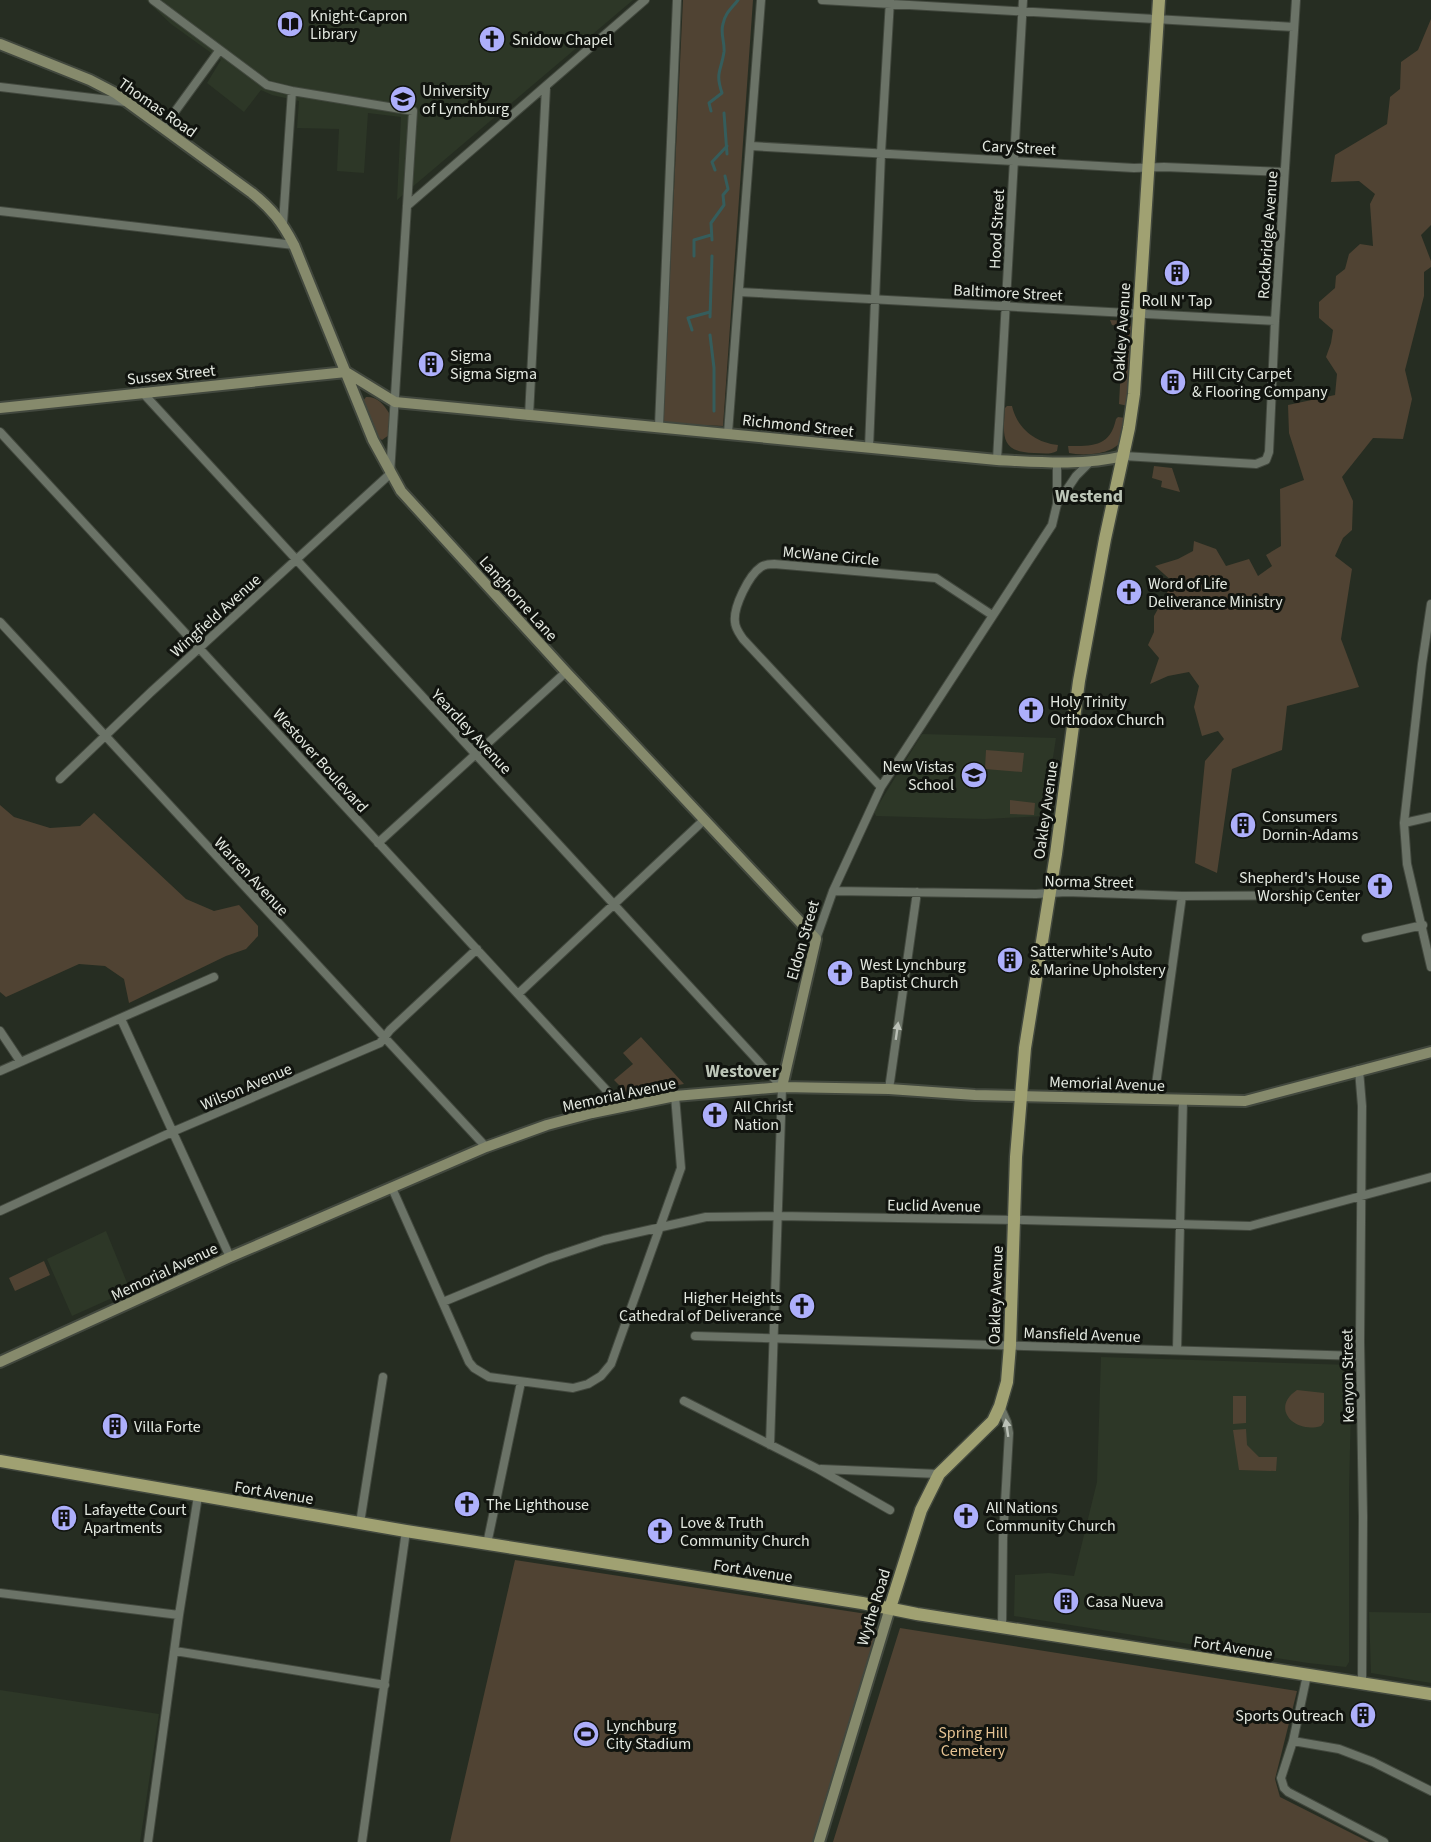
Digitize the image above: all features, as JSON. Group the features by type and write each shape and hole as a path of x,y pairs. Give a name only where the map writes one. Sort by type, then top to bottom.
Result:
{"main road":[{"name":"Oakley Avenue","path":"1000,1406 1006,1382 1010,1345 1020,1096 1025,1048 1050,893 1079,681 1132,410 1159,0"},
{"name":"Wythe Road","path":"890,1608 921,1510 939,1474 981,1434 993,1420 1000,1406"},
{"name":"Fort Avenue","path":"0,1461 406,1531 1431,1694"}],"street":[{"path":"153,0 267,85 292,92 413,111 390,474"},
{"path":"407,206 645,0"},
{"path":"659,426 677,0"},
{"path":"728,434 761,0"},
{"path":"822,0 890,2 1294,27"},
{"name":"Hood Street","path":"997,460 1023,0"},
{"name":"Rockbridge Avenue","path":"1256,464 1266,460 1269,452 1275,321 1296,0"},
{"path":"868,448 890,2"},
{"name":"Thomas Road","path":"0,44 90,80 128,103 252,193 283,223"},
{"path":"163,128 219,51"},
{"path":"0,87 128,103"},
{"path":"529,416 546,87"},
{"path":"283,223 292,92"},
{"name":"Cary Street","path":"751,146 1014,161 1284,172"},
{"path":"0,211 294,245"},
{"name":"Langhorne Lane","path":"283,223 373,440 401,491 566,672 816,939"},
{"name":"Baltimore Street","path":"739,292 1275,321"},
{"name":"Richmond Street","path":"346,372 395,402 529,416 659,426 997,460 1057,462 1109,460 1124,456 1256,464"},
{"name":"Sussex Street","path":"0,408 346,372"},
{"name":"Yeardley Avenue","path":"142,392 782,1087"},
{"name":"Westover Boulevard","path":"0,432 621,1107"},
{"name":"Eldon Street","path":"1057,504 1076,476 1092,460"},
{"name":"Eldon Street","path":"770,1445 782,1087 816,939 833,891 882,787 1052,525 1057,504 1057,462"},
{"name":"Wingfield Avenue","path":"60,779 199,648 390,474"},
{"name":"McWane Circle","path":"882,787 738,631 735,626 735,612 751,576 762,566 774,564 936,578 992,615"},
{"path":"1431,604 1404,823 1407,864 1431,967"},
{"name":"Warren Avenue","path":"0,622 486,1147"},
{"path":"378,843 566,672"},
{"path":"1404,823 1431,817"},
{"path":"518,994 704,819"},
{"name":"Norma Street","path":"833,891 1182,896 1337,895 1344,899"},
{"path":"889,1089 917,892"},
{"path":"1154,1099 1182,896"},
{"path":"1366,938 1423,925"},
{"name":"Wilson Avenue","path":"0,1211 172,1132 380,1042 477,949"},
{"path":"0,1071 214,977"},
{"path":"121,1019 230,1257"},
{"path":"0,1031 20,1062"},
{"name":"Memorial Avenue","path":"0,1362 230,1257 486,1147 547,1125 621,1107 675,1096 782,1087 1183,1101 1245,1101 1431,1052"},
{"name":"Kenyon Street","path":"1359,1070 1362,1106 1360,1196 1362,1683"},
{"path":"392,1188 469,1362 474,1368 489,1377 521,1382 573,1388 588,1384 601,1376 611,1364 681,1168 675,1096"},
{"path":"1177,1350 1183,1101"},
{"name":"Euclid Avenue","path":"443,1302 546,1259 604,1240 706,1217 1014,1220 1250,1227 1431,1177"},
{"name":"Mansfield Avenue","path":"695,1336 1360,1356"},
{"path":"360,1523 383,1377"},
{"path":"487,1544 521,1382"},
{"path":"684,1401 818,1469 890,1510"},
{"name":"Oakley Avenue","path":"1000,1406 1009,1433 1006,1451 1002,1627"},
{"path":"818,1469 939,1474"},
{"path":"148,1842 198,1496"},
{"path":"362,1842 406,1531"},
{"path":"0,1593 179,1615"},
{"name":"Wythe Road","path":"819,1842 890,1608"},
{"path":"175,1651 385,1685"},
{"path":"1307,1675 1293,1741 1281,1778 1286,1790 1384,1842"},
{"path":"1293,1741 1339,1749 1373,1762 1431,1791"}],"shaded area":[{"name":"University of Lynchburg","path":"146,0 633,0 397,200 401,117 368,113 364,173 337,171 339,129 297,128 299,101 261,90 244,112 207,83 221,60 171,24"},
{"name":"New Vistas School","path":"922,734 1056,738 1044,816 985,819 876,816 874,812"},
{"path":"106,1231 130,1290 72,1316 47,1259"},
{"path":"1101,1357 1352,1365 1349,1662 1346,1667 1308,1663 1014,1616 1015,1575 1049,1573 1074,1576 1097,1482"},
{"path":"1369,1612 1431,1613 1431,1683 1371,1673"},
{"path":"0,1690 159,1714 140,1842 0,1842"}],"green space":[{"path":"683,0 753,0 723,426 663,423"},
{"path":"1431,19 1431,225 1421,235 1431,267 1424,272 1424,296 1405,370 1412,399 1403,439 1373,438 1342,477 1353,501 1352,530 1343,538 1335,556 1352,569 1341,639 1359,687 1287,706 1282,750 1232,769 1217,873 1195,863 1205,761 1224,739 1218,731 1202,736 1194,707 1199,686 1189,672 1168,676 1150,684 1159,658 1148,645 1154,632 1154,616 1173,582 1155,566 1178,559 1193,551 1194,541 1216,549 1226,566 1249,559 1258,576 1272,566 1266,555 1281,546 1280,489 1304,480 1289,433 1288,405 1335,395 1337,374 1326,357 1333,330 1319,318 1319,302 1335,288 1336,276 1345,269 1349,254 1360,244 1373,246 1370,204 1375,194 1359,181 1331,182 1335,155 1387,124 1390,97 1400,89 1401,62 1418,50"},
{"path":"1110,320 1128,321 1133,326 1128,406 1119,404 1123,327 1112,325"},
{"path":"366,397 379,401 389,413 389,435 382,440 376,436 364,405 363,401"},
{"path":"1007,406 1012,406 1018,421 1028,433 1042,441 1058,445 1057,451 1046,454 1023,452 1009,446 1004,434"},
{"path":"1118,417 1126,418 1122,437 1116,446 1096,454 1069,453 1068,446 1093,445 1105,440"},
{"path":"1154,466 1172,468 1180,492 1161,487 1162,481 1152,478"},
{"path":"986,750 1024,753 1022,772 985,769"},
{"path":"1010,800 1035,803 1034,815 1010,814"},
{"path":"0,805 14,817 50,828 80,826 94,813 186,899 214,911 239,905 258,926 258,936 246,949 226,956 129,1003 124,979 105,966 79,964 6,997 0,992"},
{"path":"641,1037 684,1084 628,1094 614,1080 633,1064 623,1053"},
{"path":"44,1261 50,1275 15,1291 9,1278"},
{"path":"1297,1390 1324,1393 1324,1422 1321,1426 1302,1426 1289,1418 1286,1404 1289,1397"},
{"path":"1233,1396 1246,1396 1246,1423 1233,1424"},
{"path":"1246,1429 1247,1445 1259,1457 1277,1457 1276,1471 1239,1470 1233,1430"},
{"path":"515,1560 867,1614 875,1624 877,1636 813,1842 450,1842"},
{"name":"Spring Hill Cemetery","path":"900,1628 1297,1691 1275,1779 1280,1797 1369,1842 833,1842"}],"waterway":[{"path":"711,111 709,103 722,93 719,76 724,52 723,24 727,14 738,0"},
{"path":"724,113 727,154"},
{"path":"715,170 712,162 727,146"},
{"path":"712,240 711,223 724,205 723,195 728,189 725,176"},
{"path":"694,256 694,240 711,235"},
{"path":"710,317 712,256"},
{"path":"692,330 688,318 710,312"},
{"path":"710,335 714,368 714,411"}],"place":[{"name":"Knight-Capron Library","path":"290,24"},
{"name":"Snidow Chapel","path":"492,39"},
{"name":"University of Lynchburg","path":"403,99"},
{"name":"Roll N' Tap","path":"1177,273"},
{"name":"Sigma Sigma Sigma","path":"431,364"},
{"name":"Hill City Carpet & Flooring Company","path":"1173,382"},
{"name":"Word of Life Deliverance Ministry","path":"1129,592"},
{"name":"Holy Trinity Orthodox Church","path":"1031,710"},
{"name":"New Vistas School","path":"974,775"},
{"name":"Consumers Dornin-Adams","path":"1243,825"},
{"name":"Shepherd's House Worship Center","path":"1380,886"},
{"name":"Satterwhite's Auto & Marine Upholstery","path":"1010,960"},
{"name":"West Lynchburg Baptist Church","path":"840,973"},
{"name":"All Christ Nation","path":"715,1115"},
{"name":"Higher Heights Cathedral of Deliverance","path":"802,1306"},
{"name":"Villa Forte","path":"115,1426"},
{"name":"The Lighthouse","path":"467,1504"},
{"name":"All Nations Community Church","path":"966,1516"},
{"name":"Lafayette Court Apartments","path":"64,1518"},
{"name":"Love & Truth Community Church","path":"660,1531"},
{"name":"Casa Nueva","path":"1066,1601"},
{"name":"Sports Outreach","path":"1363,1715"},
{"name":"Lynchburg City Stadium","path":"586,1734"}],"district":[{"name":"Westend","path":"1089,496"},
{"name":"Westover","path":"742,1071"}]}
